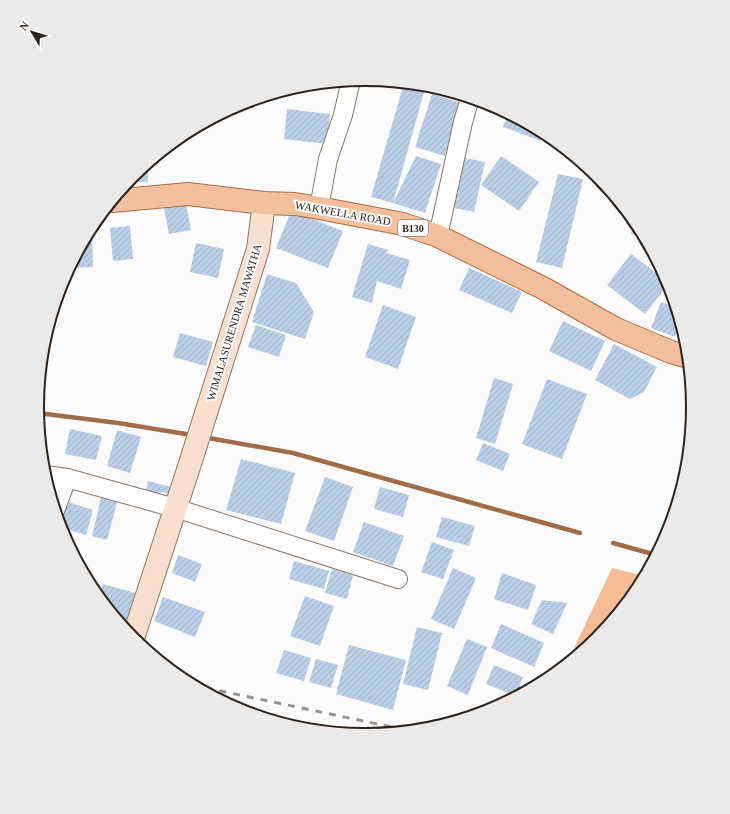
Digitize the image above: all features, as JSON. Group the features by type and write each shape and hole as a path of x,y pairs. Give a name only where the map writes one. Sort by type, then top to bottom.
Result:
{"main road":[{"name":"WAKWELLA ROAD","path":"120,200 188,194 264,204 295,204 403,224 438,236 543,288 616,329 671,352 681,354"}],"street":[{"path":"318,208 328,159 343,114 349,87"},
{"path":"438,236 468,103"},
{"name":"WIMALASURENDRA MAWATHA","path":"175,508 258,250 264,204"},
{"path":"52,477 67,478 175,508 398,579"},
{"path":"58,502 67,478"},
{"path":"135,631 175,508"}],"shaded area":[{"path":"612,568 639,574 606,619 572,652"}],"building":[{"path":"402,89 424,91 393,203 371,197"},
{"path":"432,94 461,103 445,156 415,147"},
{"path":"287,109 330,114 327,144 284,139"},
{"path":"506,119 542,139 541,141 503,127"},
{"path":"416,156 441,164 425,213 393,203"},
{"path":"501,156 539,182 519,211 481,185"},
{"path":"465,158 485,162 474,212 454,208"},
{"path":"148,171 148,182 136,182"},
{"path":"558,174 583,179 562,268 536,262"},
{"path":"186,204 191,230 169,234 164,208"},
{"path":"291,211 343,231 328,268 276,248"},
{"path":"130,226 133,259 113,261 110,228"},
{"path":"632,230 636,236 631,234"},
{"path":"92,238 93,267 76,268"},
{"path":"196,243 224,249 218,278 190,272"},
{"path":"368,244 388,250 386,253 410,260 401,289 377,281 372,303 352,297"},
{"path":"631,254 657,274 664,290 645,314 607,285"},
{"path":"469,268 522,292 512,313 459,290"},
{"path":"267,274 296,283 314,312 305,339 252,322"},
{"path":"661,302 669,305 677,331 675,337 651,328"},
{"path":"383,305 416,317 398,369 365,357"},
{"path":"563,321 605,341 591,371 549,351"},
{"path":"256,325 286,335 279,357 248,347"},
{"path":"180,333 213,342 206,366 173,357"},
{"path":"614,344 657,367 644,392 630,399 595,380"},
{"path":"494,378 513,384 495,444 476,438"},
{"path":"547,379 587,394 562,459 522,444"},
{"path":"70,429 102,436 96,460 65,454"},
{"path":"117,430 141,437 130,473 107,466"},
{"path":"483,443 510,454 503,471 476,460"},
{"path":"241,459 295,473 281,524 226,510"},
{"path":"325,477 353,487 334,541 305,531"},
{"path":"148,481 171,487 169,494 161,492 159,500 145,496"},
{"path":"380,487 409,495 403,517 374,509"},
{"path":"102,494 118,499 107,540 92,536"},
{"path":"65,501 93,510 86,535 68,529 61,511"},
{"path":"442,517 475,526 469,546 436,537"},
{"path":"364,522 404,536 393,566 353,552"},
{"path":"432,542 454,550 443,579 421,572"},
{"path":"178,555 202,564 195,582 172,573"},
{"path":"294,561 329,571 324,589 289,579"},
{"path":"453,568 476,578 454,629 431,619"},
{"path":"332,569 353,575 347,599 325,593"},
{"path":"502,573 536,585 528,610 494,599"},
{"path":"103,584 139,594 131,621 124,619 101,590"},
{"path":"305,596 334,606 320,646 290,636"},
{"path":"163,597 205,612 195,637 154,621"},
{"path":"542,600 567,603 553,634 531,624"},
{"path":"501,624 544,643 534,667 491,648"},
{"path":"417,627 442,633 428,690 403,684"},
{"path":"467,639 487,647 468,695 447,686"},
{"path":"349,645 406,660 393,710 336,694"},
{"path":"284,650 311,658 304,681 276,673"},
{"path":"316,659 338,665 331,688 309,682"},
{"path":"494,665 523,677 519,688 510,693 486,684"}],"waterway":[{"path":"44,414 118,423 192,435"},
{"path":"203,437 293,453 580,533"},
{"path":"613,543 651,554"}],"railway":[{"path":"212,689 390,727"}]}
